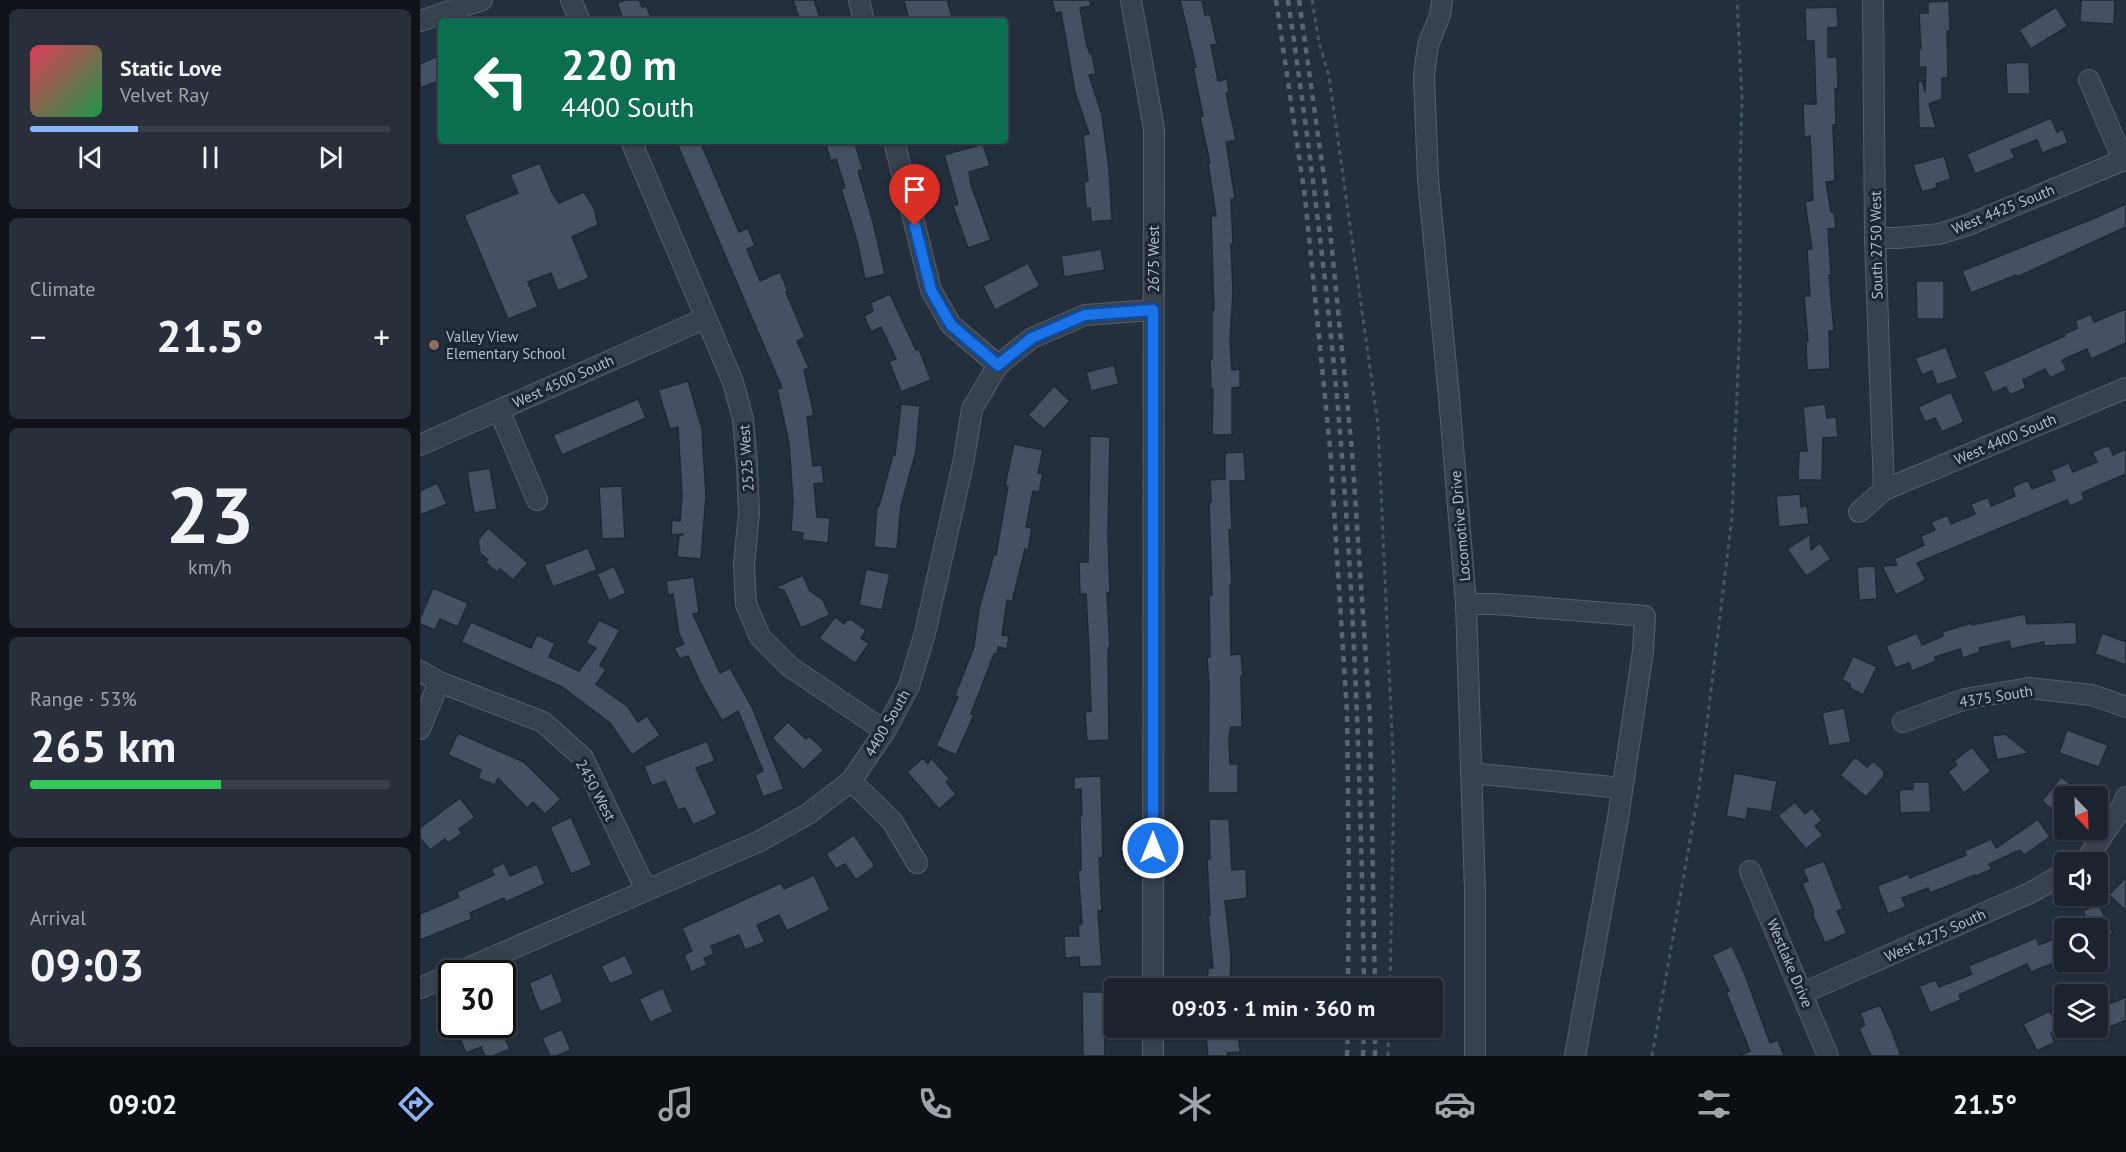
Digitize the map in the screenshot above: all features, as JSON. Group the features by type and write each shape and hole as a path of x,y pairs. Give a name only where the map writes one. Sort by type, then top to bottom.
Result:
{"street":[{"path":"420,21 482,0"},
{"path":"571,0 579,18"},
{"path":"859,0 863,18"},
{"name":"2675 West","path":"1131,0 1154,129 1153,978"},
{"name":"Locomotive Drive","path":"1442,0 1440,15 1428,45 1425,61 1428,178 1466,604 1475,892 1475,1056"},
{"name":"South 2750 West","path":"1872,0 1875,238 1884,490"},
{"path":"2089,80 2124,159"},
{"name":"2525 West","path":"632,144 733,382 743,419 749,513 744,565 746,604 760,637 790,667 885,731"},
{"path":"895,144 931,290 951,325 998,365"},
{"name":"West 4425 South","path":"1875,238 1939,234 1968,225 2124,159"},
{"name":"4400 South","path":"485,960 760,841 808,814 851,781 885,731 909,686 925,633 964,459 972,409 998,365 1032,338 1085,315 1153,310"},
{"name":"West 4500 South","path":"420,444 706,318"},
{"name":"West 4400 South","path":"1859,512 1884,490 2126,388"},
{"path":"499,410 537,500"},
{"path":"1466,604 1494,604 1645,616 1643,651 1623,788 1575,1056"},
{"name":"2450 West","path":"420,671 439,682 543,722 583,758 646,890"},
{"path":"420,729 439,682"},
{"name":"4375 South","path":"1903,722 1965,699 2029,688 2092,695 2126,707"},
{"path":"1471,774 1623,788"},
{"path":"851,781 892,821 917,863"},
{"path":"2092,852 2122,807 2126,797"},
{"name":"Westlake Drive","path":"1750,871 1828,1056"},
{"name":"West 4275 South","path":"1803,993 2032,892 2054,879"},
{"name":"4400 South","path":"420,988 438,980"},
{"path":"1153,1038 1153,1056"}],"path":[{"path":"1312,0 1319,43 1329,76 1378,425 1394,779 1389,978"},
{"path":"1652,1056 1699,789 1732,517 1740,321 1740,177 1743,98 1737,0"},
{"path":"1388,1056 1389,1038"}],"building":[{"path":"625,0 639,0 642,7 646,6 652,18 617,18 622,16 617,3"},
{"path":"793,0 814,0 820,18 799,18"},
{"path":"904,0 947,0 952,16 945,18 908,18"},
{"path":"1052,0 1090,0 1091,6 1080,8 1087,46 1092,54 1096,74 1089,75 1102,115 1112,220 1091,222 1090,208 1086,208 1084,182 1088,181 1083,135 1089,134 1075,92 1061,12 1055,13"},
{"path":"1180,0 1202,0 1205,15 1210,14 1217,44 1211,45 1218,81 1227,79 1229,92 1226,93 1236,140 1226,142 1235,198 1231,199 1233,292 1230,340 1232,370 1240,369 1240,387 1232,388 1232,435 1212,435 1213,389 1211,389 1210,359 1212,359 1212,311 1214,310 1211,216 1216,216 1208,163 1210,163 1200,117 1203,116 1193,67 1196,67"},
{"path":"2081,0 2115,0 2114,24 2080,22"},
{"path":"1949,1 1948,78 1942,78 1942,99 1929,104 1936,128 1919,128 1918,82 1922,81 1925,92 1926,67 1919,67 1919,49 1921,49 1919,13 1928,13 1928,2"},
{"path":"1837,7 1838,27 1828,28 1828,57 1837,57 1836,125 1833,125 1835,181 1826,182 1836,228 1828,229 1834,331 1829,331 1830,369 1807,370 1806,341 1808,341 1804,296 1810,296 1807,249 1812,249 1805,202 1813,200 1810,136 1804,137 1803,104 1816,104 1814,41 1806,41 1805,8"},
{"path":"2056,7 2068,26 2031,49 2019,30"},
{"path":"438,56 438,81 420,88 420,64"},
{"path":"2029,62 2030,94 2007,94 2006,63"},
{"path":"2051,118 2057,132 2063,129 2068,143 2042,153 2037,140 2011,150 2015,158 1975,174 1967,154"},
{"path":"677,144 701,144 739,232 748,228 755,246 747,249 760,281 780,272 788,291 786,292 805,337 797,341 809,368 804,370 814,415 807,417 813,466 822,465 824,483 814,484 817,517 830,518 828,543 802,540 803,533 791,531 793,502 789,443 777,389 782,388"},
{"path":"855,144 863,169 858,171 885,274 865,279 857,241 841,189 845,188 836,159 831,161 826,145"},
{"path":"983,144 990,166 969,172 971,185 991,240 968,248 953,206 958,204 944,155"},
{"path":"1944,156 1951,179 1936,184 1937,188 1922,192 1913,165"},
{"path":"540,163 552,193 559,203 584,192 594,208 598,225 572,237 589,278 558,291 551,273 528,282 538,307 508,319 464,215 518,193 510,175"},
{"path":"2126,204 2126,227 2017,277 2016,275 1971,293 1962,271"},
{"path":"1101,249 1105,270 1064,277 1061,256"},
{"path":"1028,263 1040,286 995,310 983,286"},
{"path":"1916,281 1944,281 1944,319 1917,319"},
{"path":"890,294 916,350 919,349 931,380 901,392 889,361 896,359 881,327 871,332 864,316 873,311 870,303"},
{"path":"2126,309 2126,343 2091,359 2087,349 2062,360 2067,370 2050,378 2045,369 2023,380 2026,388 2010,395 2006,387 1993,393 1983,372 2065,336 2064,334 2078,328 2075,321 2091,314 2094,322"},
{"path":"1946,347 1958,378 1937,385 1932,371 1922,375 1915,358"},
{"path":"1114,365 1119,384 1091,391 1086,372"},
{"path":"688,381 702,429 706,496 701,559 677,557 679,536 684,534 671,535 672,520 680,521 682,496 678,427 670,429 658,390"},
{"path":"1054,386 1070,401 1044,429 1028,415"},
{"path":"1951,392 1964,422 1942,432 1935,418 1925,422 1918,407"},
{"path":"638,399 646,418 562,455 553,435"},
{"path":"901,404 920,406 916,451 901,506 897,549 874,547 877,506 879,506 893,455 895,455"},
{"path":"1825,404 1827,418 1836,417 1838,437 1823,438 1822,480 1798,480 1799,451 1807,451 1803,407"},
{"path":"1090,436 1110,437 1108,535 1110,593 1107,593 1110,648 1108,648 1109,740 1087,741 1085,712 1091,711 1089,651 1086,594 1080,594 1079,562 1088,562"},
{"path":"1014,444 1043,450 1038,473 1043,474 1039,492 1033,491 1026,527 1032,528 1028,550 1025,549 1012,602 1007,600 1002,635 1009,636 1007,649 998,647 997,654 994,654 971,714 974,715 956,755 936,746 958,697 955,695 974,647 979,609 994,554 996,555 1008,486 1005,485"},
{"path":"2109,445 2113,455 2126,449 2126,474 2082,493 2084,500 2070,506 2067,500 1917,563 1926,580 1896,595 1882,566 1897,565 1894,559 1924,545 1921,536 1935,530 1931,522 1948,515 1951,524 1975,514 1971,504 1988,497 1991,506 2015,496 2012,487 2028,480 2032,489 2055,480 2051,470 2069,463 2073,472 2097,462 2092,452"},
{"path":"1244,452 1246,481 1230,481 1232,530 1229,530 1232,585 1230,585 1231,655 1241,654 1243,676 1241,676 1242,727 1231,727 1229,736 1230,764 1238,764 1238,793 1208,793 1207,657 1210,657 1209,595 1212,595 1210,480 1225,479 1225,453"},
{"path":"490,468 497,509 474,513 467,472"},
{"path":"437,483 447,504 420,515 420,491"},
{"path":"622,486 625,538 602,539 599,487"},
{"path":"1800,494 1801,507 1807,506 1809,524 1779,527 1776,496"},
{"path":"488,528 528,563 513,580 500,569 497,572 485,562 488,560 480,553 478,540"},
{"path":"1810,534 1811,550 1820,543 1831,559 1806,576 1787,549"},
{"path":"588,548 597,570 553,587 544,565"},
{"path":"614,566 626,593 609,601 597,574"},
{"path":"1875,566 1877,599 1859,600 1857,567"},
{"path":"866,569 890,574 882,610 859,605"},
{"path":"803,575 810,591 823,600 830,615 801,628 784,590 774,588"},
{"path":"694,577 699,613 693,614 720,673 730,668 753,709 784,789 763,797 755,775 763,771 738,711 722,721 688,656 680,659 674,648 684,644 679,634 673,594 668,595 666,581"},
{"path":"433,588 468,603 458,627 440,619 435,630 420,624"},
{"path":"2025,614 2027,624 2076,622 2077,644 2044,646 2044,642 2011,649 2009,641 1979,648 1980,652 1963,658 1960,649 1935,657 1936,661 1912,671 1909,663 1895,668 1886,646 1917,633 1922,645 1943,636 1942,632 1971,623 1972,625"},
{"path":"835,617 844,624 847,620 852,620 866,630 861,638 869,644 855,663 819,638"},
{"path":"599,620 620,630 600,665 606,670 596,684 627,706 638,722 647,716 660,735 632,755 610,723 562,687 461,642 471,622 531,648 537,635 555,643 549,657 579,671 596,648 586,643"},
{"path":"2102,633 2126,642 2126,665 2095,654"},
{"path":"1853,656 1877,667 1863,695 1850,688 1850,684 1842,680"},
{"path":"1844,708 1851,742 1829,746 1822,713"},
{"path":"788,722 806,739 809,736 824,750 803,770 772,738"},
{"path":"2067,730 2108,745 2099,767 2059,753"},
{"path":"458,733 524,762 561,799 545,814 533,802 527,808 498,778 495,785 478,778 481,770 448,755"},
{"path":"2005,734 2029,753 1997,760 1992,736"},
{"path":"707,741 715,761 696,768 717,814 693,825 685,808 678,810 665,781 652,786 644,766"},
{"path":"1972,747 1991,771 1964,793 1948,772 1957,765 1954,761"},
{"path":"1855,757 1867,767 1873,761 1884,771 1884,776 1866,797 1840,775"},
{"path":"923,758 928,764 931,758 950,779 946,782 956,794 939,809 907,772"},
{"path":"1734,773 1777,781 1771,812 1748,808 1746,820 1726,816"},
{"path":"1101,776 1103,858 1099,858 1102,911 1098,911 1102,966 1080,967 1079,957 1065,958 1064,936 1079,936 1078,925 1082,924 1078,870 1081,870 1081,789 1074,790 1074,777"},
{"path":"2061,777 2073,786 2054,786 2054,811 2042,801"},
{"path":"1913,782 1929,782 1931,812 1900,813 1899,790 1913,789"},
{"path":"460,798 475,817 459,829 462,833 448,843 445,839 430,850 420,838 420,828"},
{"path":"1795,802 1805,814 1812,808 1822,820 1815,826 1823,835 1806,849 1778,816"},
{"path":"571,817 592,865 571,874 550,827"},
{"path":"1209,819 1229,819 1232,870 1246,869 1247,898 1225,901 1231,955 1230,978 1208,978 1208,968 1213,968 1208,915 1210,915 1207,859 1210,859"},
{"path":"2038,819 2050,837 2024,855 2020,850 1989,864 1992,869 1976,876 1930,893 1928,888 1902,898 1906,907 1888,914 1877,886 1908,874 1910,878 1966,855 1964,851 1991,839 1996,848"},
{"path":"854,835 875,866 856,880 845,864 836,869 826,854"},
{"path":"1824,861 1843,909 1837,911 1847,933 1825,943 1802,883 1808,881 1803,869"},
{"path":"504,863 510,876 537,864 545,884 506,902 504,898 470,913 472,919 420,940 420,914 459,897 457,892 494,875 491,869"},
{"path":"814,875 830,910 787,931 779,915 757,925 765,942 745,950 739,935 711,946 714,954 704,958 707,965 691,972 684,955 692,951 682,928 781,883 784,889"},
{"path":"2126,877 2126,911 2109,895"},
{"path":"2100,906 2106,918 2087,918 2083,911"},
{"path":"2108,923 2113,933 2108,936"},
{"path":"2036,938 2039,945 2054,939 2054,963 2031,972 2027,964 1959,995 1961,1000 1930,1013 1919,986 1936,980 1939,987 1972,974 1968,966"},
{"path":"1732,946 1770,1043 1778,1040 1784,1056 1739,1056 1750,1051 1726,992 1729,991 1712,955"},
{"path":"625,955 634,974 610,984 601,966"},
{"path":"552,973 563,1002 540,1012 529,983"},
{"path":"663,988 673,1012 650,1022 639,999"},
{"path":"1082,992 1104,992 1105,1056 1083,1056"},
{"path":"2126,997 2126,1020 2108,1028 2108,1004"},
{"path":"1880,1005 1901,1056 1871,1056 1859,1028 1865,1025 1860,1013"},
{"path":"2050,1011 2054,1019 2054,1032 2051,1033 2055,1042 2037,1051 2023,1024"},
{"path":"562,1029 571,1050 550,1056 542,1038"},
{"path":"460,1038 505,1038 510,1049 493,1056 485,1056 481,1047 466,1053"},
{"path":"1206,1038 1239,1038 1240,1052 1227,1053 1228,1056 1208,1056"}],"railway":[{"path":"1276,0 1305,197 1330,447 1347,712 1348,978"},
{"path":"1288,0 1319,229 1334,366 1347,521 1361,833 1364,978"},
{"path":"1299,0 1327,199 1352,451 1370,720 1375,978"},
{"path":"1347,1056 1348,1038"},
{"path":"1363,1056 1364,1038"},
{"path":"1375,1038 1375,1056"}],"place":[{"name":"Valley View Elementary School","path":"434,345"}],"route":[{"path":"915,226 931,290 951,325 998,365 1032,338 1085,315 1153,310 1153,848"}]}
